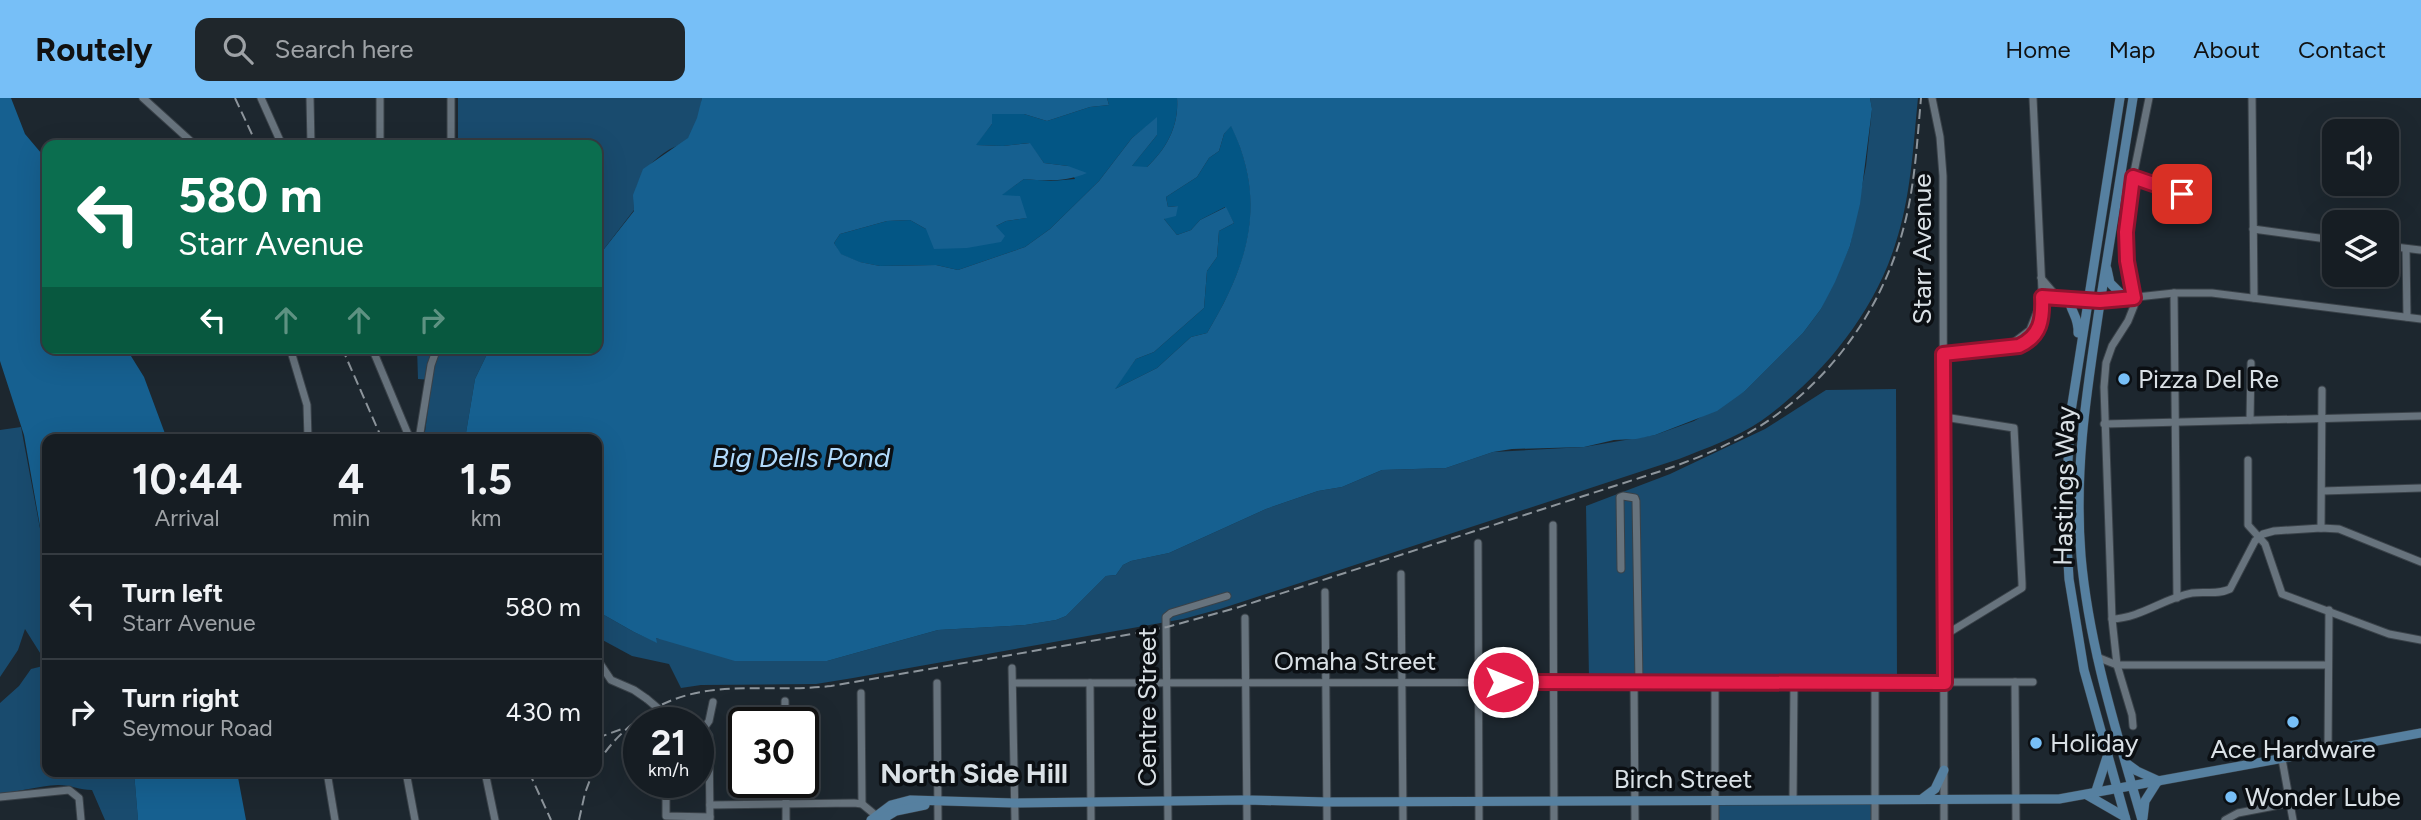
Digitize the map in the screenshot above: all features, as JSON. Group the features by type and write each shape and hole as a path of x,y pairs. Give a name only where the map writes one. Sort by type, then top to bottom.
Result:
{"main road":[{"name":"Hastings Way","path":"2120,98 2076,378 2066,464 2068,568 2084,670 2126,819"},
{"name":"Hastings Way","path":"2133,98 2083,413 2079,486 2085,591 2097,657 2142,820"},
{"path":"2106,260 2110,283 2130,298"},
{"path":"2069,299 2078,322 2076,378"},
{"name":"Birch Street","path":"876,818 902,809 938,802 2015,800 2091,794 2421,733"},
{"path":"2107,755 2091,794 2126,819"},
{"path":"2126,763 2158,782 2145,802 2142,820"},
{"path":"1919,799 1932,793 1944,770"}],"street":[{"path":"143,98 189,140"},
{"path":"261,98 280,140"},
{"path":"310,98 310,140"},
{"path":"380,98 380,140"},
{"path":"451,98 451,140"},
{"name":"Starr Avenue","path":"1932,98 1943,166 1944,820"},
{"path":"1943,354 2008,346 2033,326 2042,297 2033,98"},
{"path":"2252,98 2253,298"},
{"path":"2133,726 2117,665 2112,619 2104,387 2106,363 2112,346 2130,316 2126,232 2148,99"},
{"path":"2133,177 2182,194"},
{"path":"2253,229 2322,238"},
{"path":"2399,248 2420,250"},
{"path":"2406,249 2407,317"},
{"path":"2040,275 2058,298"},
{"path":"2042,297 2100,301 2174,293 2212,293 2421,319"},
{"path":"2174,293 2177,598"},
{"path":"292,354 307,405 308,434"},
{"path":"375,354 408,434"},
{"path":"420,434 435,354"},
{"path":"2250,420 2251,363"},
{"path":"2321,528 2322,390"},
{"path":"1944,416 2014,428 2022,588 1945,635"},
{"path":"2104,424 2421,416"},
{"path":"2248,460 2248,525 2267,549 2282,594 2389,634 2421,640"},
{"path":"2322,491 2421,488"},
{"path":"1621,569 1620,497 1623,496 1635,498 1636,501 1635,820"},
{"path":"1553,524 1554,820"},
{"path":"2112,619 2130,618 2191,593 2223,592 2230,589 2258,537 2274,531 2321,528 2345,531 2421,562"},
{"path":"1478,543 1479,820"},
{"path":"1401,574 1403,820"},
{"path":"1325,592 1327,820"},
{"name":"Centre Street","path":"1168,820 1166,617 1171,613 1227,596"},
{"path":"2328,749 2329,610"},
{"path":"1245,618 1247,820"},
{"path":"2097,657 2117,665 2328,665"},
{"path":"2102,681 2105,672 2117,665"},
{"path":"1012,668 1015,820"},
{"path":"602,670 611,680 634,690 656,707"},
{"path":"1715,682 1715,820"},
{"path":"1793,800 1794,682"},
{"path":"1875,682 1875,820"},
{"path":"2015,682 2015,820"},
{"name":"Omaha Street","path":"1014,683 2033,682"},
{"path":"937,683 938,820"},
{"path":"1090,683 1091,820"},
{"path":"710,805 862,804 861,693"},
{"path":"785,701 785,707"},
{"path":"712,707 713,702"},
{"path":"2282,759 2293,820"},
{"path":"328,777 335,820"},
{"path":"407,777 415,820"},
{"path":"486,777 495,820"},
{"path":"0,797 65,789 74,791 79,798 81,820"},
{"path":"666,798 666,816 709,818 710,798"},
{"path":"786,798 786,820"},
{"path":"2225,820 2238,813 2290,803"},
{"name":"Birch Street","path":"862,804 876,818"}],"shaded area":[{"path":"458,98 702,98 690,136 646,169 635,192 634,210 602,252 602,140 458,140"},
{"path":"1107,98 1177,98 1174,127 1166,144 1147,167 1131,167 1157,135 1157,118 1132,138 1099,181 1050,229 1025,247 958,270 936,265 880,266 859,262 840,254 834,243 840,234 887,221 910,220 926,229 996,226 1006,221 1026,218 1001,195 1024,179 1075,179 1068,166 1044,163 1029,143 975,145 992,124 992,113 1024,114 1047,121 1090,107 1109,105"},
{"path":"1870,98 1918,98 1905,209 1885,271 1873,296 1842,344 1804,386 1761,421 1721,442 1679,459 1220,609 1183,619 853,678 816,684 701,685 681,688 669,664 632,656 602,640 602,614 656,642 655,638 827,661 938,630 1025,625 1056,620 1066,616 1106,576 1116,575 1123,565 1131,561 1169,553 1266,509 1318,491 1342,487 1382,470 1446,468 1493,452 1584,447 1655,435 1694,421 1745,391 1803,333 1821,309 1850,246 1866,166 1872,109"},
{"path":"1231,125 1249,180 1251,206 1249,232 1234,282 1207,333 1191,337 1157,368 1113,390 1136,359 1154,352 1204,308 1207,271 1217,257 1219,231 1234,223 1225,207 1200,220 1191,230 1177,235 1164,219 1178,206 1168,207 1166,197 1197,177 1209,158 1219,151 1224,134"},
{"path":"417,354 487,354 475,379 466,434 425,434 432,380 418,379"},
{"path":"1896,389 1897,678 1589,679 1586,506 1670,474 1765,429 1826,390"},
{"path":"21,427 42,539 42,656 25,629 18,650 0,677 0,430"},
{"path":"42,666 42,777 134,777 138,820 105,820 92,790 58,785 0,793 0,703 19,686 31,669"},
{"path":"1721,804 1871,804 1872,820 1718,820"}],"water":[{"path":"0,98 11,98 25,134 42,154 42,354 130,354 144,377 165,434 42,434 42,538 24,435 0,361"},
{"name":"Big Dells Pond","path":"702,98 1107,98 1109,105 1090,107 1047,121 1024,114 992,114 992,124 976,145 1030,143 1044,163 1068,166 1087,173 1056,180 1024,179 1002,195 1020,196 1027,218 1006,221 996,226 1005,236 1001,242 967,248 934,249 926,229 910,220 887,221 840,234 834,243 841,254 860,262 880,266 936,265 958,270 1025,247 1050,229 1099,181 1132,138 1157,117 1157,135 1132,166 1147,167 1160,152 1174,127 1177,98 1870,98 1872,109 1860,204 1850,246 1835,282 1821,309 1803,333 1745,391 1717,411 1655,435 1636,439 1614,440 1584,447 1512,449 1493,452 1446,468 1382,470 1342,487 1318,491 1266,509 1169,553 1131,561 1123,565 1116,575 1106,576 1066,616 1056,620 1025,625 938,630 827,661 735,661 656,638 657,643 602,614 602,434 466,434 475,379 487,354 602,354 602,252 634,211 633,195 643,169 688,138","holes":["1231,126 1249,181 1248,232 1242,258 1233,283 1207,333 1191,337 1157,368 1115,389 1136,359 1154,352 1204,308 1207,271 1217,257 1219,231 1234,223 1226,207 1200,220 1191,230 1177,235 1164,219 1176,216 1178,206 1168,207 1166,197 1197,177 1209,158 1219,151 1224,134"]},
{"path":"134,777 238,777 246,820 138,820"}],"railway":[{"path":"235,98 255,140"},
{"path":"602,757 637,720 683,696 730,689 831,686 1167,627 1236,608 1661,471 1735,440 1773,417 1823,374 1844,349 1879,292 1893,262 1907,214 1921,98"},
{"path":"345,354 380,434"},
{"path":"602,736 622,729"},
{"path":"531,777 551,820"},
{"path":"579,820 591,777"}],"place":[{"name":"Pizza Del Re","path":"2124,379"},
{"name":"Ace Hardware","path":"2293,722"},
{"name":"Holiday","path":"2036,743"},
{"name":"Wonder Lube","path":"2231,797"}],"district":[{"name":"North Side Hill","path":"974,773"}],"route":[{"path":"1503,682 1945,683 1943,354 2019,346 2025,343 2041,324 2042,297 2100,301 2134,298 2127,261 2126,232 2133,177 2182,194"}]}
